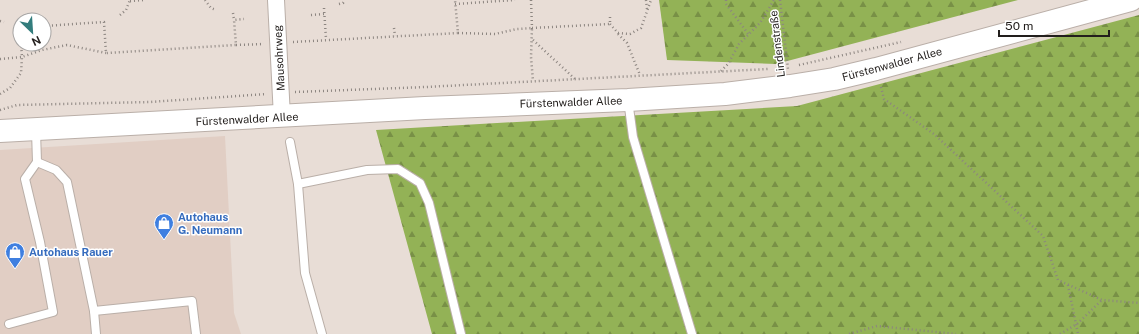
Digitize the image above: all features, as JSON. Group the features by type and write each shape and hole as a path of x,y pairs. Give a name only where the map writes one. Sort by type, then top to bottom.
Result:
{"main road":[{"name":"Fürstenwalder Allee","path":"0,131 282,117 425,108 628,100 725,94 789,77 834,79 1131,0"}],"street":[{"name":"Mausohrweg","path":"276,0 282,117"}],"lane":[{"path":"628,100 633,138 692,334"},
{"path":"8,324 53,312 40,242 25,179 37,162 36,129"},
{"path":"290,142 298,184 305,273 322,334"},
{"path":"37,162 56,170 67,182 94,311 96,334"},
{"path":"298,184 367,170 398,169 420,183 429,203 461,334"},
{"path":"94,311 192,301 196,334"}],"path":[{"path":"120,14 126,10 130,0 144,0"},
{"path":"205,0 211,8 216,10"},
{"path":"338,4 343,3 344,0"},
{"path":"455,0 458,33"},
{"path":"455,4 515,0"},
{"path":"531,0 531,57 533,81"},
{"path":"646,0 647,12"},
{"path":"618,33 630,34 641,28 652,0"},
{"path":"726,0 726,4 749,35"},
{"path":"720,71 728,64 739,44 760,23 774,0"},
{"name":"Lindenstraße","path":"780,0 789,77"},
{"path":"324,8 326,40"},
{"path":"233,13 236,45"},
{"path":"311,14 324,14"},
{"path":"610,16 610,24 627,43 640,75"},
{"path":"234,20 244,19"},
{"path":"0,21 4,22"},
{"path":"52,25 104,21 106,53"},
{"path":"290,42 458,33 495,34 517,29 610,24"},
{"path":"394,28 395,36"},
{"path":"532,40 575,79"},
{"path":"789,77 907,40"},
{"path":"0,59 22,57 42,50 67,45 106,53 268,43"},
{"path":"0,94 10,88 21,73 22,52"},
{"path":"330,90 772,69"},
{"path":"879,80 884,99 934,134 1043,236 1058,280 1102,300 1139,302"},
{"path":"0,110 17,105 150,102 224,97"},
{"path":"1068,285 1078,334"},
{"path":"1060,334 1077,324 1102,300"},
{"path":"849,334 877,326 956,334"}],"shaded area":[{"path":"225,136 234,313 241,334 0,334 0,150"}],"green space":[{"path":"659,0 1018,0 776,64 667,60"},
{"path":"1139,15 1139,334 432,334 376,130 797,106"}],"place":[{"name":"Autohaus G. Neumann","path":"164,240"},
{"name":"Autohaus Rauer","path":"15,269"}]}
